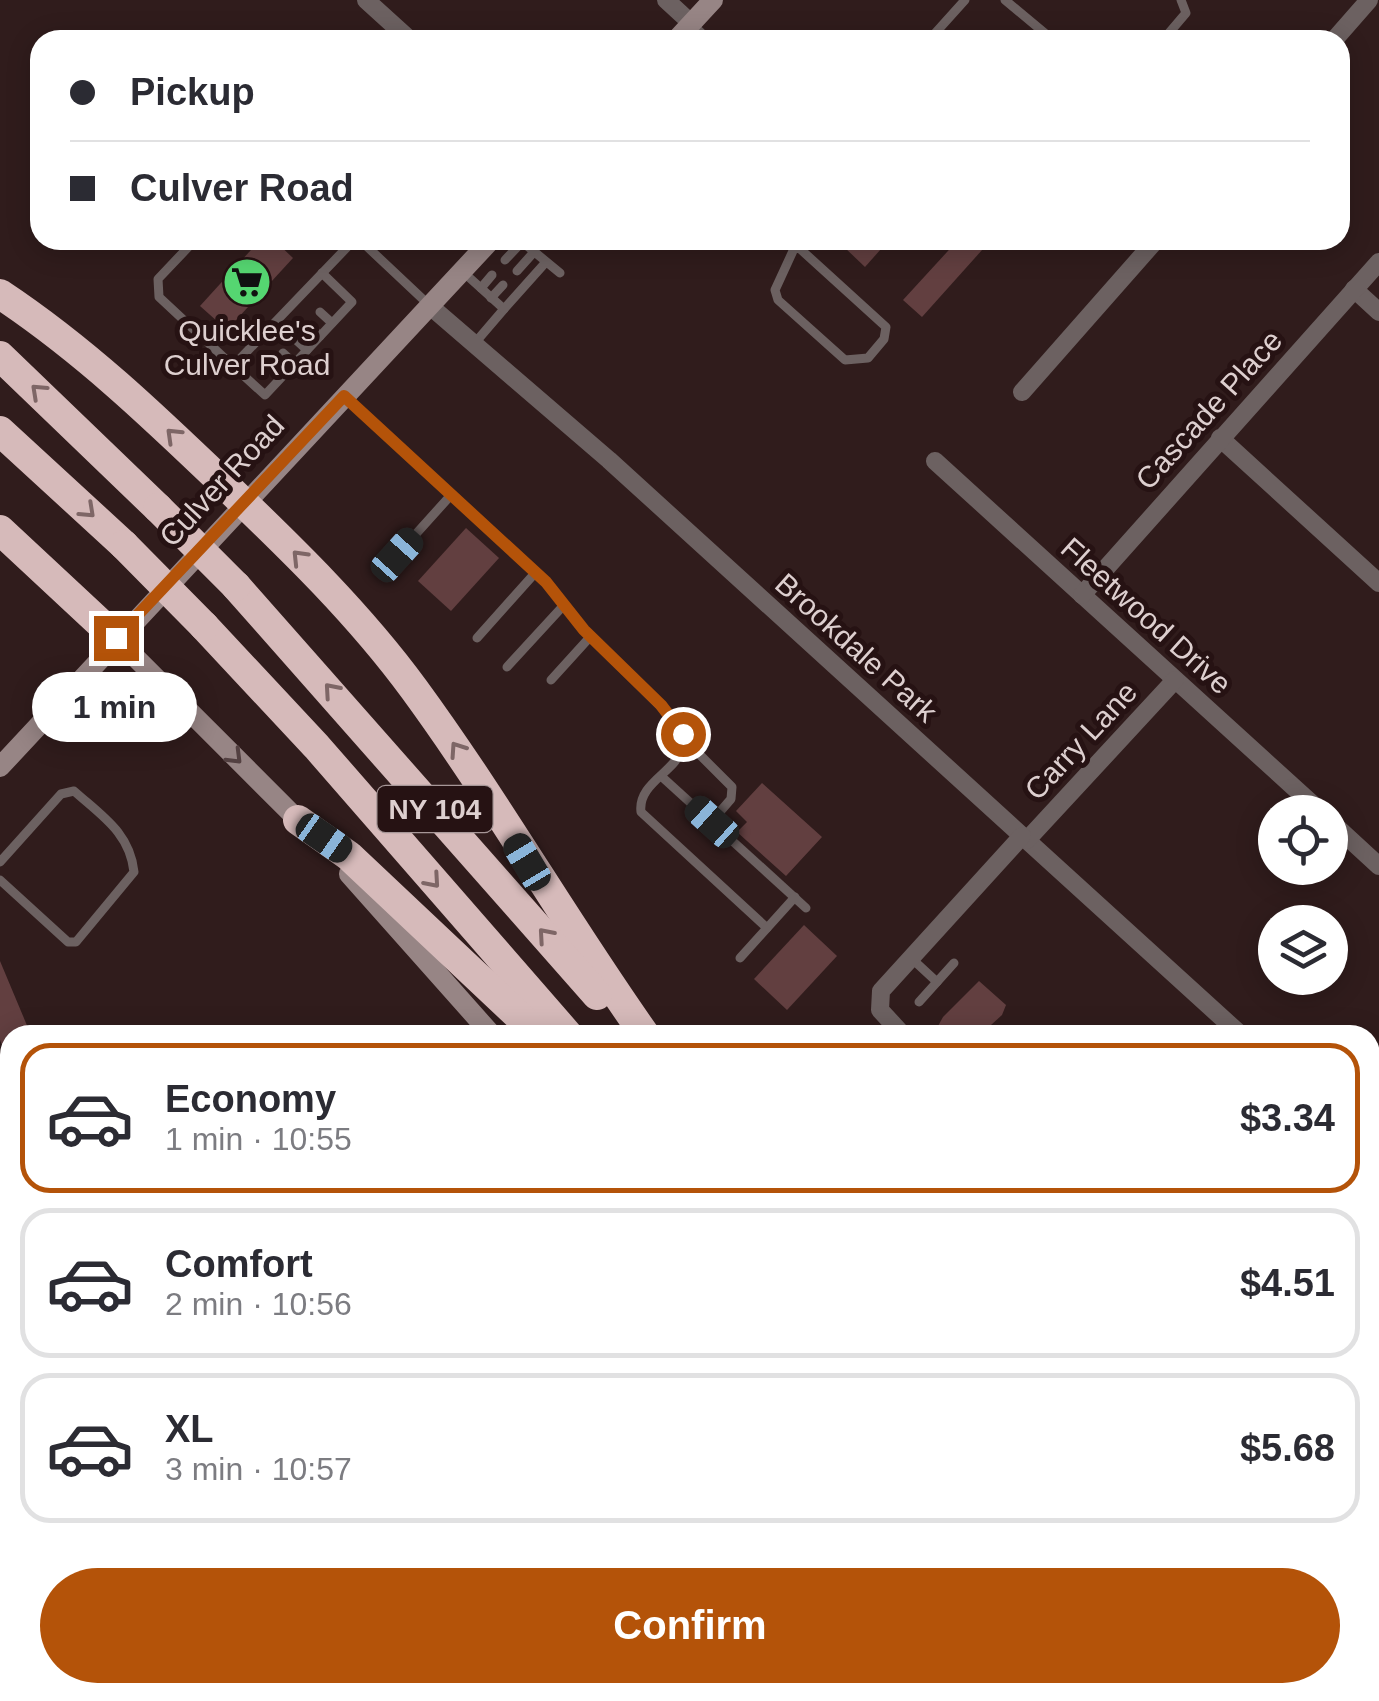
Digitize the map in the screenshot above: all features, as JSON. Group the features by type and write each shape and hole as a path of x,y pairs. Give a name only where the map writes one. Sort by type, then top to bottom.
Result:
{"highway":[{"path":"0,294 108,374 358,618 406,678 638,1025"},
{"name":"NY 104","path":"0,356 236,586 622,1025"},
{"name":"NY 104","path":"0,431 124,545 204,626 308,738 559,1025"},
{"path":"0,530 116,638"},
{"path":"298,820 349,856 528,1025"}],"main road":[{"path":"685,30 712,0"},
{"name":"Culver Road","path":"0,767 116,638 482,250"},
{"path":"116,638 298,820 483,1025"}],"street":[{"path":"366,0 399,30"},
{"path":"666,0 691,23"},
{"path":"1344,30 1374,1"},
{"path":"1022,392 1147,250"},
{"name":"Cascade Place","path":"1082,595 1379,262"},
{"path":"1354,289 1379,312"},
{"name":"Brookdale Park","path":"430,306 601,452 1230,1025"},
{"path":"1220,438 1379,583"},
{"name":"Fleetwood Drive","path":"935,461 1302,795"},
{"name":"Carry Lane","path":"892,1025 883,1016 878,1001 910,958 1175,680"},
{"path":"1348,838 1379,866"}],"lane":[{"path":"937,30 965,0"},
{"path":"1006,0 1042,30"},
{"path":"1172,30 1186,13 1181,0"},
{"path":"691,23 698,30"},
{"path":"186,250 158,279 159,297 264,395 352,302 322,273"},
{"path":"234,366 267,338 346,250"},
{"path":"368,250 430,306"},
{"path":"505,260 513,250"},
{"path":"532,250 560,274"},
{"path":"795,250 779,282 778,300 845,360 857,363 868,358 884,339 886,327 804,250"},
{"path":"517,270 534,252"},
{"path":"474,344 546,262"},
{"path":"462,271 504,309"},
{"path":"481,288 492,275"},
{"path":"492,298 503,285"},
{"path":"320,312 332,323"},
{"path":"309,325 320,336"},
{"path":"295,340 307,350"},
{"path":"283,353 294,363"},
{"path":"344,396 536,572 590,637 674,719 683,734 683,746 641,801 644,816 767,928"},
{"path":"397,555 451,496"},
{"path":"477,638 536,572"},
{"path":"508,667 564,605"},
{"path":"552,680 590,637"},
{"path":"683,746 700,754 732,787 731,799 712,822"},
{"path":"661,776 806,908"},
{"path":"0,862 61,794 74,791 124,836 132,852 134,872 76,942 68,942 0,880"},
{"path":"740,958 794,898"},
{"path":"910,958 937,982"},
{"path":"919,1002 954,963"}],"building":[{"name":"Quicklee's Culver Road","path":"251,250 285,250 293,258 227,330 200,306"},
{"path":"847,250 880,250 865,267"},
{"path":"949,250 982,250 922,317 903,300"},
{"path":"466,528 499,558 451,611 418,581"},
{"path":"762,783 822,837 786,876 737,832 747,822 736,811"},
{"path":"804,925 837,956 787,1010 754,979"},
{"path":"0,961 27,1025 0,1025"},
{"path":"979,981 1006,1005 991,1025 939,1025"}],"place":[{"name":"Quicklee's Culver Road","path":"247,282"}],"route":[{"path":"116,638 344,396 546,582 584,630 661,705 683,734"}]}
